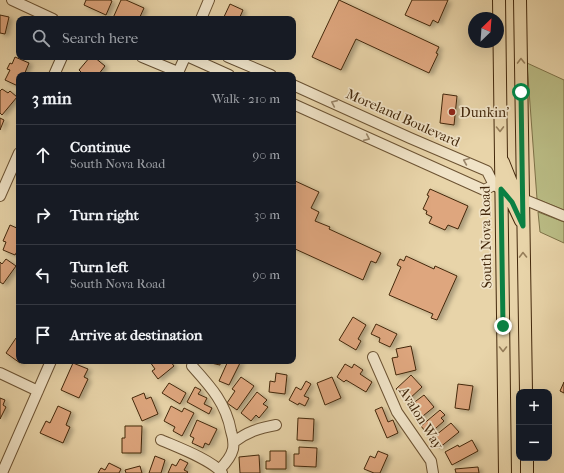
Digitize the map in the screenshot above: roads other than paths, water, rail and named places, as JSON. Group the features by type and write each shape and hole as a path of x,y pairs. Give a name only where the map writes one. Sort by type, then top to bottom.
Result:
{"main road":[{"name":"South Nova Road","path":"498,0 500,156 497,187 505,473"},
{"path":"517,2 526,389"},
{"path":"500,156 513,187 522,199"},
{"path":"497,187 512,202 523,226"},
{"path":"527,461 527,473"}],"street":[{"path":"12,0 47,16"},
{"path":"202,16 209,0"},
{"path":"55,72 61,60"},
{"path":"148,60 173,72"},
{"path":"178,72 184,60"},
{"path":"196,60 222,72"},
{"path":"235,60 264,72"},
{"name":"Moreland Boulevard","path":"296,86 487,171 497,187"},
{"path":"296,105 484,190 497,187"},
{"path":"347,129 355,113"},
{"path":"0,196 16,160"},
{"path":"522,199 564,216"},
{"name":"Avalon Way","path":"372,357 397,412 431,461 433,473"},
{"path":"2,473 50,364"},
{"path":"161,440 204,460 221,471 233,450 234,442 230,422 220,399 208,383 192,366"},
{"path":"0,373 38,391"},
{"path":"234,442 257,428 276,425"}],"place":[{"name":"Dunkin'","path":"452,112"}]}
